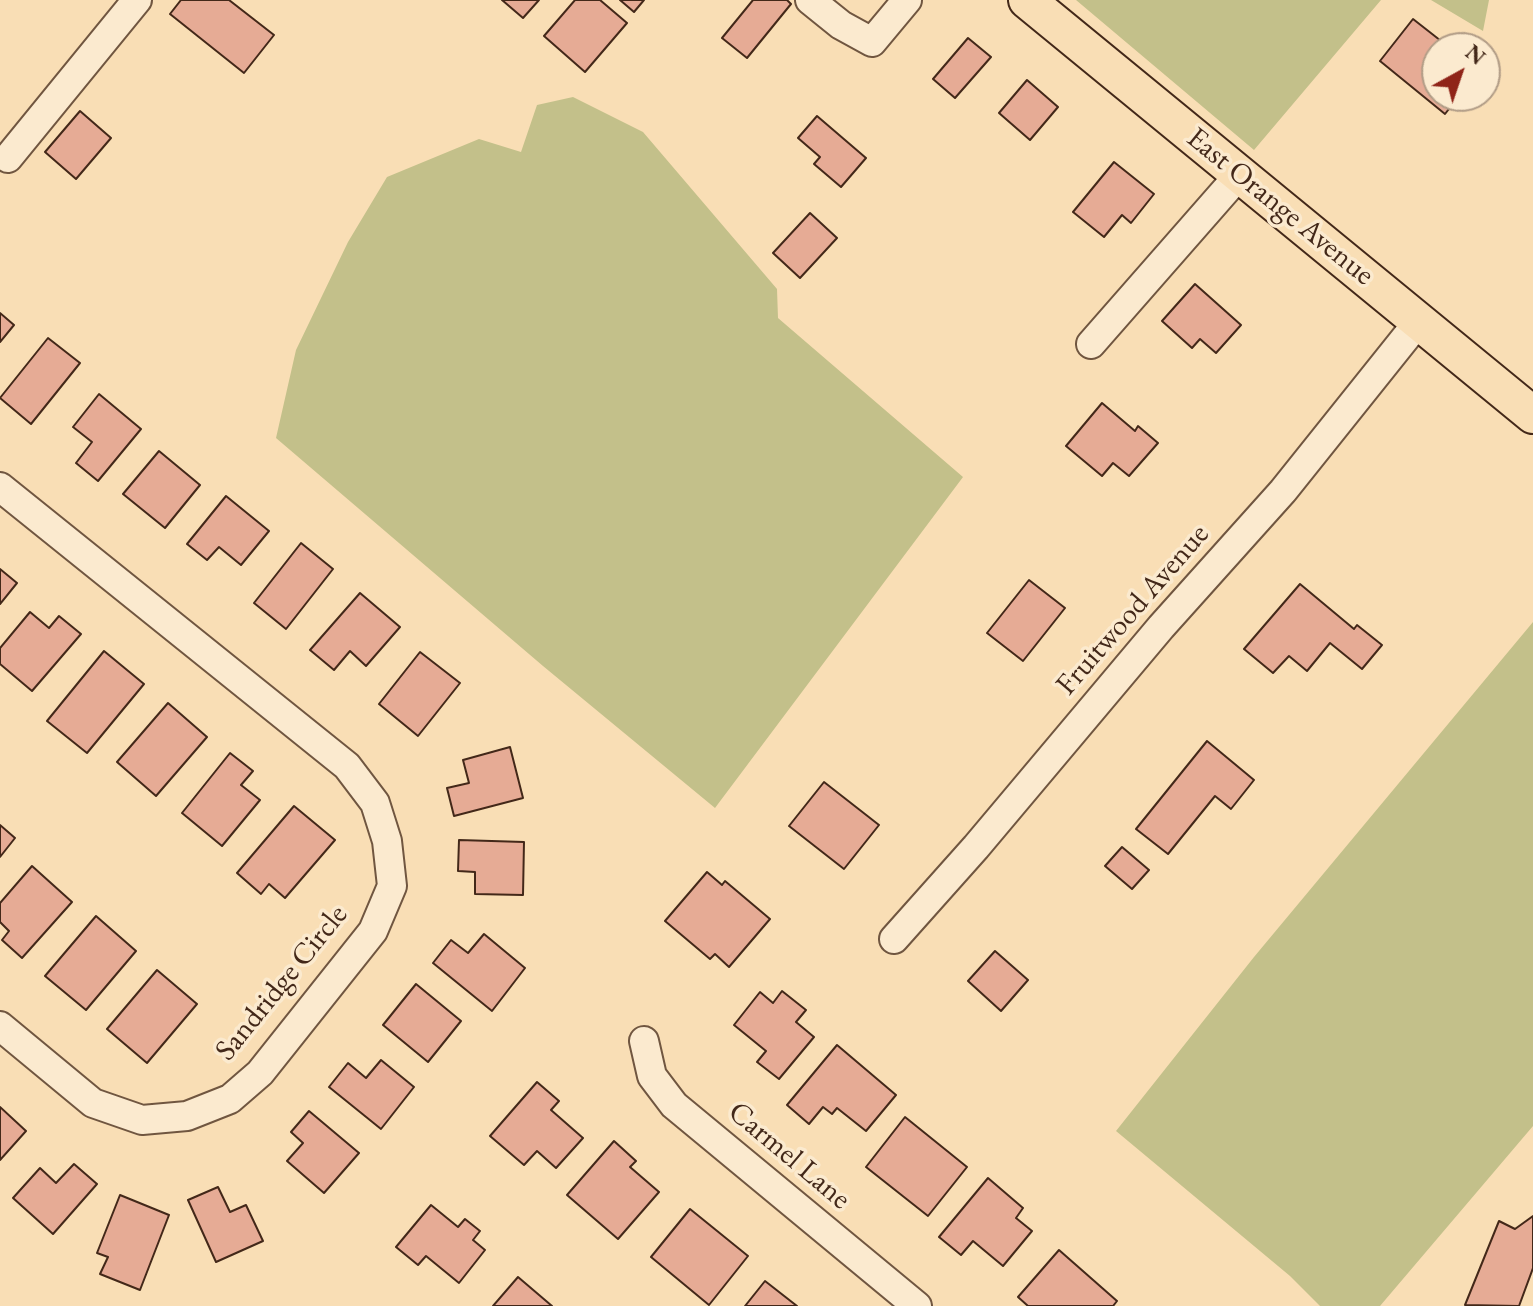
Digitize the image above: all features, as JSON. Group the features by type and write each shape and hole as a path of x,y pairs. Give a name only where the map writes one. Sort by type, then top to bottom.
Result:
{"main road":[{"name":"East Orange Avenue","path":"1027,0 1533,415"}],"street":[{"path":"8,158 137,0"},
{"path":"810,0 841,25 872,42 907,0"},
{"path":"1091,344 1240,174"},
{"name":"Fruitwood Avenue","path":"894,939 976,847 1161,627 1283,491 1419,321"},
{"name":"Sandridge Circle","path":"0,487 347,766 375,803 387,841 392,886 373,931 260,1073 230,1099 187,1116 142,1120 93,1103 0,1026"},
{"name":"Carmel Lane","path":"644,1041 652,1076 674,1105 917,1306"}],"shaded area":[{"path":"1076,0 1381,0 1254,150"},
{"path":"1431,0 1489,0 1483,31"},
{"path":"573,97 643,132 777,289 778,318 963,477 715,808 276,438 296,350 348,242 387,177 479,139 521,152 537,105"},
{"path":"1533,622 1533,1126 1380,1306 1320,1306 1290,1276 1116,1131 1254,957"}],"building":[{"path":"181,0 229,0 274,35 244,73 170,14"},
{"path":"502,0 539,0 523,18"},
{"path":"575,0 600,0 627,23 585,72 544,36"},
{"path":"620,0 644,0 634,12"},
{"path":"753,0 787,0 791,4 747,58 722,38"},
{"path":"1413,19 1430,32 1421,32 1421,94 1380,61"},
{"path":"968,38 991,57 955,98 933,79"},
{"path":"1027,80 1058,107 1030,140 999,113"},
{"path":"80,111 111,138 76,179 45,152"},
{"path":"817,116 866,158 841,187 814,164 820,157 798,138"},
{"path":"1114,162 1154,194 1131,223 1122,215 1104,237 1073,212"},
{"path":"810,213 837,238 800,278 773,253"},
{"path":"1195,284 1241,325 1216,353 1200,339 1192,348 1162,321"},
{"path":"0,313 14,325 0,342"},
{"path":"48,338 80,363 31,424 0,398"},
{"path":"99,394 141,429 98,481 76,463 92,442 73,427"},
{"path":"1102,403 1135,431 1138,426 1158,443 1129,476 1113,463 1102,476 1066,446"},
{"path":"159,451 200,485 165,528 123,494"},
{"path":"226,496 269,531 241,565 219,547 207,560 187,544"},
{"path":"301,543 333,569 286,629 254,603"},
{"path":"0,569 17,583 0,604"},
{"path":"1029,580 1065,608 1023,661 987,633"},
{"path":"1300,584 1354,629 1357,625 1382,645 1362,669 1330,643 1307,671 1289,656 1273,673 1244,649"},
{"path":"360,593 400,627 366,666 350,651 334,670 310,650"},
{"path":"30,612 49,628 59,616 81,634 32,691 0,664 0,648"},
{"path":"104,651 144,684 87,753 47,721"},
{"path":"420,652 460,683 418,736 379,704"},
{"path":"168,703 207,737 156,796 117,762"},
{"path":"1207,741 1254,780 1231,809 1215,796 1168,854 1136,829"},
{"path":"510,747 523,798 454,816 447,788 469,783 463,760"},
{"path":"230,753 253,771 241,785 260,800 222,846 182,813"},
{"path":"824,782 879,825 844,869 789,826"},
{"path":"294,806 335,840 285,898 269,884 261,894 237,873"},
{"path":"0,825 15,838 0,857"},
{"path":"459,840 524,842 523,895 475,894 475,872 458,871"},
{"path":"1122,847 1149,870 1132,889 1105,866"},
{"path":"32,866 72,902 22,958 2,940 9,931 0,922 0,903"},
{"path":"707,872 722,885 725,881 770,919 729,967 715,954 710,959 665,921"},
{"path":"96,916 136,951 86,1010 45,976"},
{"path":"484,934 525,968 492,1011 433,963 451,940 468,953"},
{"path":"995,951 1028,980 1001,1011 968,981"},
{"path":"157,970 197,1004 147,1063 107,1029"},
{"path":"416,984 461,1021 428,1062 383,1025"},
{"path":"782,991 806,1010 796,1022 814,1037 779,1079 757,1062 766,1051 734,1025 760,992 773,1003"},
{"path":"837,1045 896,1095 866,1131 837,1108 832,1114 823,1107 809,1124 787,1105"},
{"path":"381,1060 414,1087 381,1129 329,1087 348,1063 366,1078"},
{"path":"537,1082 559,1101 551,1110 583,1138 556,1168 537,1151 524,1165 490,1136"},
{"path":"0,1107 26,1131 0,1160"},
{"path":"309,1111 359,1153 324,1193 287,1161 303,1143 291,1132"},
{"path":"905,1117 967,1167 928,1216 866,1167"},
{"path":"614,1141 636,1161 630,1167 659,1192 618,1239 567,1195"},
{"path":"74,1164 97,1184 53,1234 13,1198 40,1168 56,1183"},
{"path":"988,1178 1023,1208 1016,1218 1032,1231 1003,1266 973,1241 961,1255 939,1237"},
{"path":"218,1187 230,1212 246,1205 263,1241 216,1262 188,1200"},
{"path":"120,1195 169,1215 140,1290 100,1274 108,1257 97,1253"},
{"path":"431,1205 458,1227 465,1219 480,1231 473,1240 485,1250 459,1283 426,1256 418,1265 396,1247"},
{"path":"690,1209 748,1256 709,1305 651,1257"},
{"path":"1533,1216 1533,1268 1519,1306 1465,1305 1499,1221 1515,1229"},
{"path":"1059,1250 1117,1301 1113,1306 1028,1306 1018,1297"},
{"path":"518,1277 552,1306 493,1306"},
{"path":"765,1281 797,1306 745,1306"}]}
